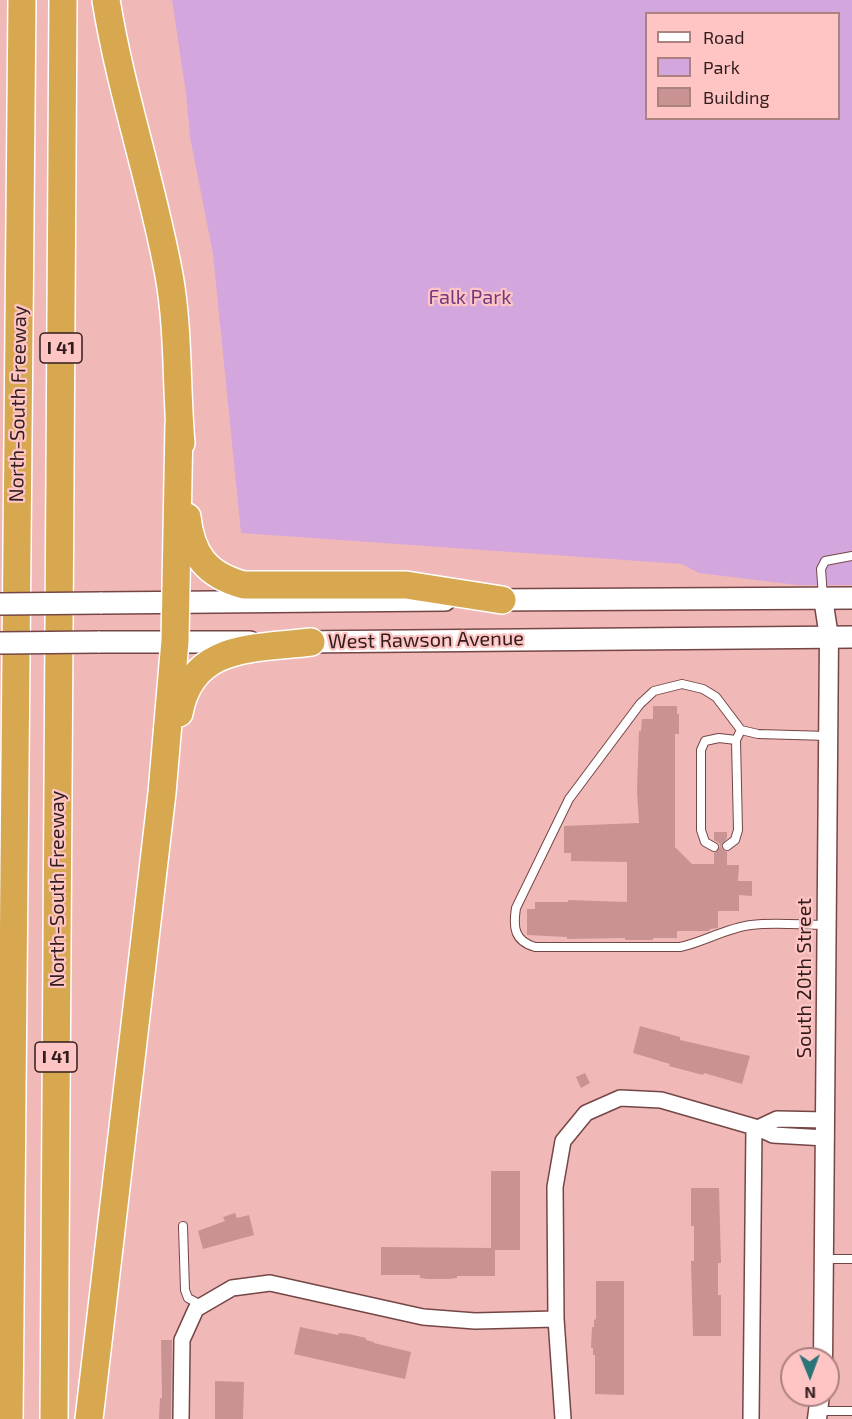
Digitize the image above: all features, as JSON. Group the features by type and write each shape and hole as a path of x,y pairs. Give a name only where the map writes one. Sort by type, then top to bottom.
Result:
{"highway":[{"name":"North-South Freeway","path":"9,1419 22,0"},
{"name":"North-South Freeway","path":"54,1419 63,0"},
{"path":"89,1419 162,793 177,603 179,424 177,333 170,277 161,232 106,0"},
{"path":"179,424 189,534 199,557 215,574 244,585 406,585 502,600"},
{"path":"162,793 174,754 184,694 200,668 225,655 244,650 311,642"}],"main road":[{"name":"West Rawson Avenue","path":"0,604 852,598"},
{"name":"West Rawson Avenue","path":"0,643 852,637"}],"street":[{"name":"South 20th Street","path":"823,598 829,637 823,1347"},
{"path":"563,1419 556,1319 555,1187 563,1141 586,1113 620,1098 661,1100 756,1128 773,1136 826,1138"},
{"path":"756,1128 777,1119 826,1120"},
{"path":"751,1419 756,1128"},
{"path":"181,1419 182,1340 196,1309 232,1288 270,1283 423,1317 475,1321 556,1319"}],"lane":[{"path":"823,598 821,568 825,561 852,556"},
{"path":"827,925 751,925 717,934 700,943 680,947 535,947 526,944 517,935 514,922 516,908 569,799 639,704 654,691 682,684 703,689 716,697 741,730 758,734 828,736"},
{"path":"727,846 735,840 738,830 736,740 741,730"},
{"path":"714,847 705,842 701,830 701,750 705,741 719,738 736,740"},
{"path":"183,1226 185,1290 188,1298 202,1306"},
{"path":"824,1259 852,1259"},
{"path":"818,1408 852,1412"}],"green space":[{"name":"Falk Park","path":"172,0 852,0 852,585 797,585 699,573 682,564 241,533 213,254 190,137"}],"building":[{"path":"653,706 677,706 677,714 679,714 679,734 675,734 675,847 692,864 714,864 714,853 720,847 719,843 714,840 714,832 727,832 727,838 721,846 727,852 727,865 739,865 738,881 752,881 752,896 739,895 739,911 718,911 718,928 709,931 677,931 677,938 567,939 567,937 527,935 527,909 535,909 535,902 568,902 568,900 627,902 627,862 571,861 571,853 564,853 564,826 639,823 637,791 639,731 641,731 642,719 653,719"},
{"path":"640,1026 680,1037 680,1040 750,1056 742,1084 669,1066 670,1064 633,1053"},
{"path":"585,1073 590,1083 581,1088 576,1077"},
{"path":"491,1171 520,1171 520,1250 495,1250 495,1276 428,1279 420,1278 420,1275 381,1275 381,1247 491,1248"},
{"path":"691,1188 719,1188 721,1263 718,1263 718,1295 721,1295 721,1336 693,1336 691,1261 694,1261 694,1226 691,1226"},
{"path":"235,1213 237,1218 249,1215 254,1235 203,1249 198,1231 225,1221 223,1217"},
{"path":"596,1281 624,1281 624,1395 595,1394 595,1355 591,1348 592,1327 596,1319"},
{"path":"300,1327 338,1335 339,1333 349,1334 411,1352 405,1379 294,1354"},
{"path":"161,1340 172,1340 171,1419 159,1419 160,1398 162,1398"},
{"path":"215,1381 244,1382 243,1419 215,1419"}]}
